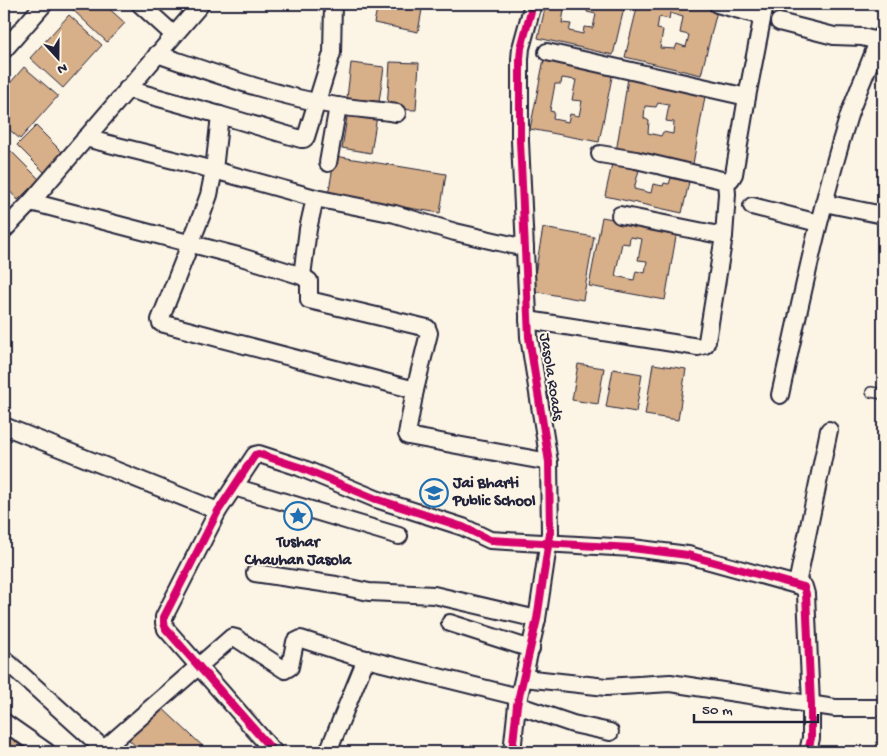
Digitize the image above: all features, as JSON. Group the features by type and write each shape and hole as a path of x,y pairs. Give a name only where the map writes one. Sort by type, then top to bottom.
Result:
{"street":[{"path":"4,50 44,4"},
{"path":"140,4 174,34"},
{"path":"4,230 31,202 201,4"},
{"path":"127,89 304,139 328,71 332,53 333,4"},
{"name":"Jasola Roads","path":"512,752 518,701 532,649 550,533 549,462 529,336 520,141 520,59 532,4"},
{"path":"600,154 636,160 726,181 731,179 734,174 746,97 763,10 717,4"},
{"path":"779,22 834,36 881,37 850,114 818,223 780,395"},
{"path":"547,52 746,97"},
{"path":"157,54 221,76 316,102 397,112"},
{"path":"328,163 338,106"},
{"path":"220,115 214,170 209,194 160,320 161,323 414,390"},
{"path":"85,138 214,170 315,198 395,214 455,232 525,248"},
{"path":"528,320 705,345 724,236 728,194 726,181"},
{"path":"302,276 308,229 315,198"},
{"path":"31,202 238,256 302,276 309,281 309,300 427,328 429,333 414,390 407,434 410,438 549,462"},
{"path":"824,203 883,215"},
{"path":"752,206 818,223"},
{"path":"620,215 724,236"},
{"path":"4,426 218,511"},
{"path":"797,584 829,430"},
{"path":"274,752 166,629 164,623 164,617 218,511 255,456 263,455 299,467 376,499 463,527 490,540 548,545 632,548 688,555 804,587 806,594 811,704 811,738 808,752"},
{"path":"234,487 399,536"},
{"path":"255,573 369,592 434,595 537,619"},
{"path":"450,623 532,649"},
{"path":"4,659 105,750 232,637 285,670 290,667 295,642 301,639 518,701 573,724 610,732"},
{"path":"329,752 366,659"},
{"path":"524,678 606,686 670,683 840,709 883,708"},
{"path":"4,722 47,752"}],"lane":[{"path":"871,392 883,394"}],"building":[{"path":"77,4 104,4 125,23 107,42 72,9"},
{"path":"378,4 423,4 418,32 374,23"},
{"path":"546,4 565,4 562,23 571,24 569,31 583,34 584,27 593,28 596,14 587,12 588,4 625,4 613,55 538,38"},
{"path":"638,4 703,4 718,7 701,75 625,57","holes":["670,13 683,17 680,33 689,35 686,47 677,44 675,49 660,48 663,30 657,29 659,17 669,19"]},
{"path":"69,15 102,45 63,88 30,58"},
{"path":"544,59 613,72 599,142 530,129","holes":["562,78 576,80 572,100 582,101 579,116 570,114 568,122 553,119 554,112 550,111 555,84 561,84"]},
{"path":"390,62 419,63 416,110 387,109"},
{"path":"351,63 384,67 379,102 347,98"},
{"path":"24,67 58,96 20,139 4,125 4,90"},
{"path":"628,78 706,91 693,164 616,152","holes":["658,103 669,105 666,121 674,122 673,134 663,132 661,136 648,133 649,121 644,118 645,106 656,107"]},
{"path":"348,111 377,116 371,153 342,148"},
{"path":"36,126 65,155 46,174 17,145"},
{"path":"11,151 39,179 18,200 4,185 4,158"},
{"path":"335,156 446,174 440,213 328,195"},
{"path":"612,164 639,170 634,189 651,193 653,184 663,186 664,183 669,184 671,178 689,182 682,213 605,196"},
{"path":"602,217 677,231 665,300 589,286","holes":["630,237 642,239 638,260 647,261 645,273 636,271 634,280 615,276 622,243 629,244"]},
{"path":"543,228 594,237 583,300 532,291"},
{"path":"578,364 604,368 598,404 572,400"},
{"path":"653,364 686,369 678,420 645,415"},
{"path":"613,369 642,374 636,412 606,407"},
{"path":"159,705 209,752 142,752 127,738"},
{"path":"4,732 28,752 4,752"}],"cycle path":[{"path":"512,752 517,705 537,619 550,533 549,462 529,337 520,141 521,48 533,4"},
{"path":"274,752 166,629 164,623 164,617 218,511 255,455 259,454 299,467 376,499 463,527 490,540 632,548 688,555 804,587 806,594 811,704 811,738 808,752"}],"place":[{"name":"Jai Bharti Public School","path":"434,493"},
{"name":"Tushar Chauhan Jasola","path":"298,516"}]}
